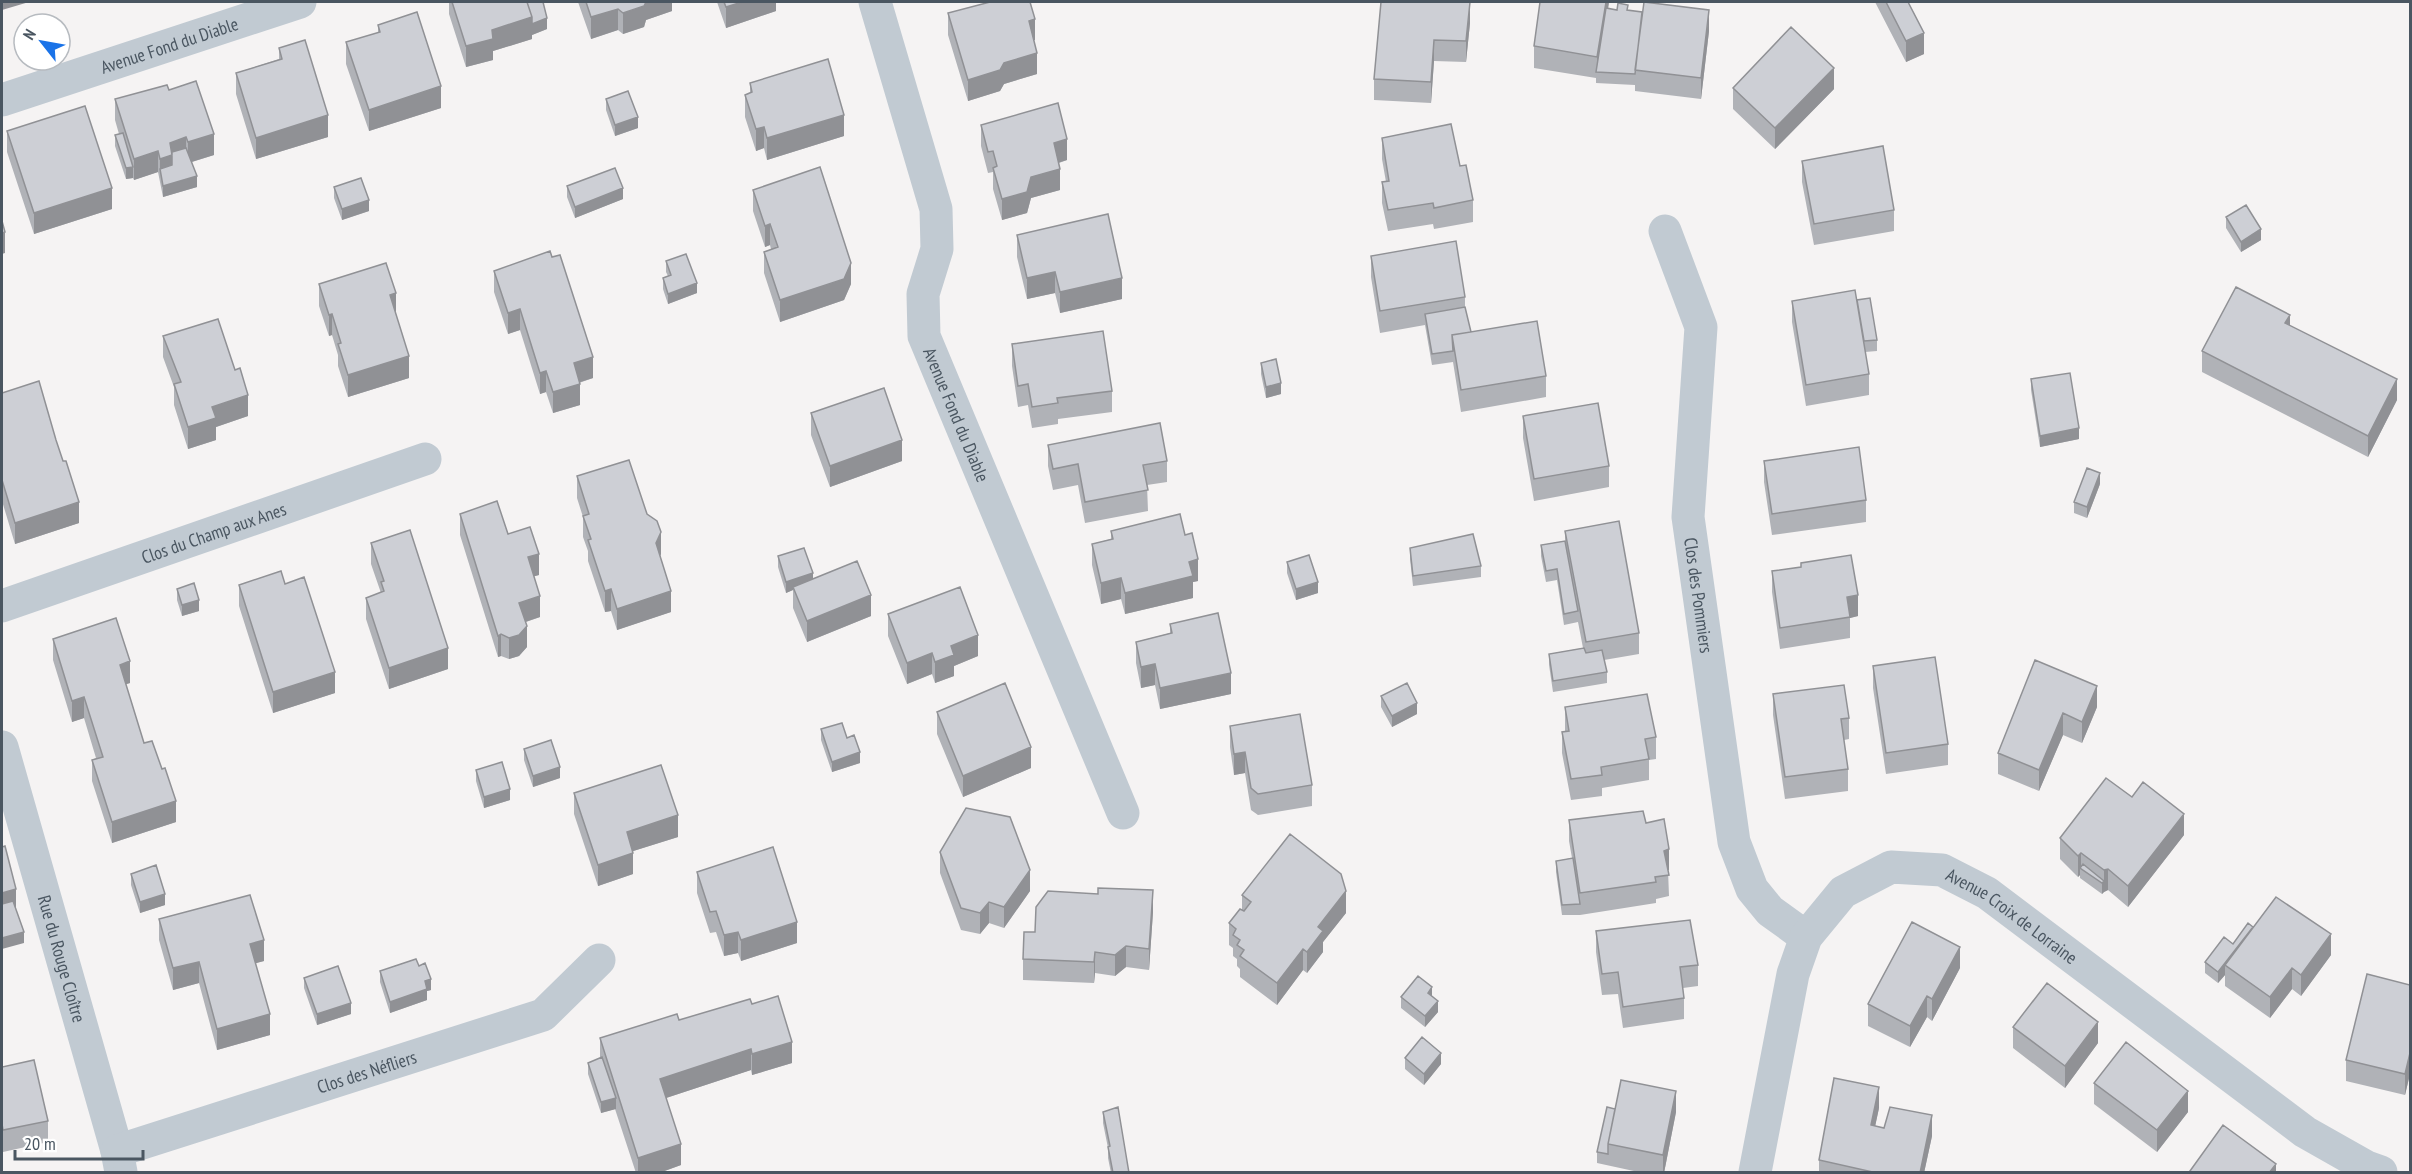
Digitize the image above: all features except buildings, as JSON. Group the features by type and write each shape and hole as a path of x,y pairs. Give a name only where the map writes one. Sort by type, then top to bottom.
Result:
{"street":[{"name":"Avenue Fond du Diable","path":"2,100 300,2"},
{"name":"Avenue Fond du Diable","path":"875,2 936,209 937,249 923,294 924,336 1123,813"},
{"name":"Clos des Pommiers","path":"1665,231 1701,327 1688,517 1734,842 1752,890 1770,911 1806,937"},
{"name":"Clos du Champ aux Anes","path":"2,606 425,459"},
{"name":"Rue du Rouge Cloître","path":"2,747 119,1162"},
{"name":"Avenue Croix de Lorraine","path":"1755,1173 1793,974 1806,937 1843,892 1892,867 1942,870 1987,893 2305,1132 2381,1173"},
{"name":"Clos des Néfliers","path":"119,1162 543,1015 599,960"}]}
